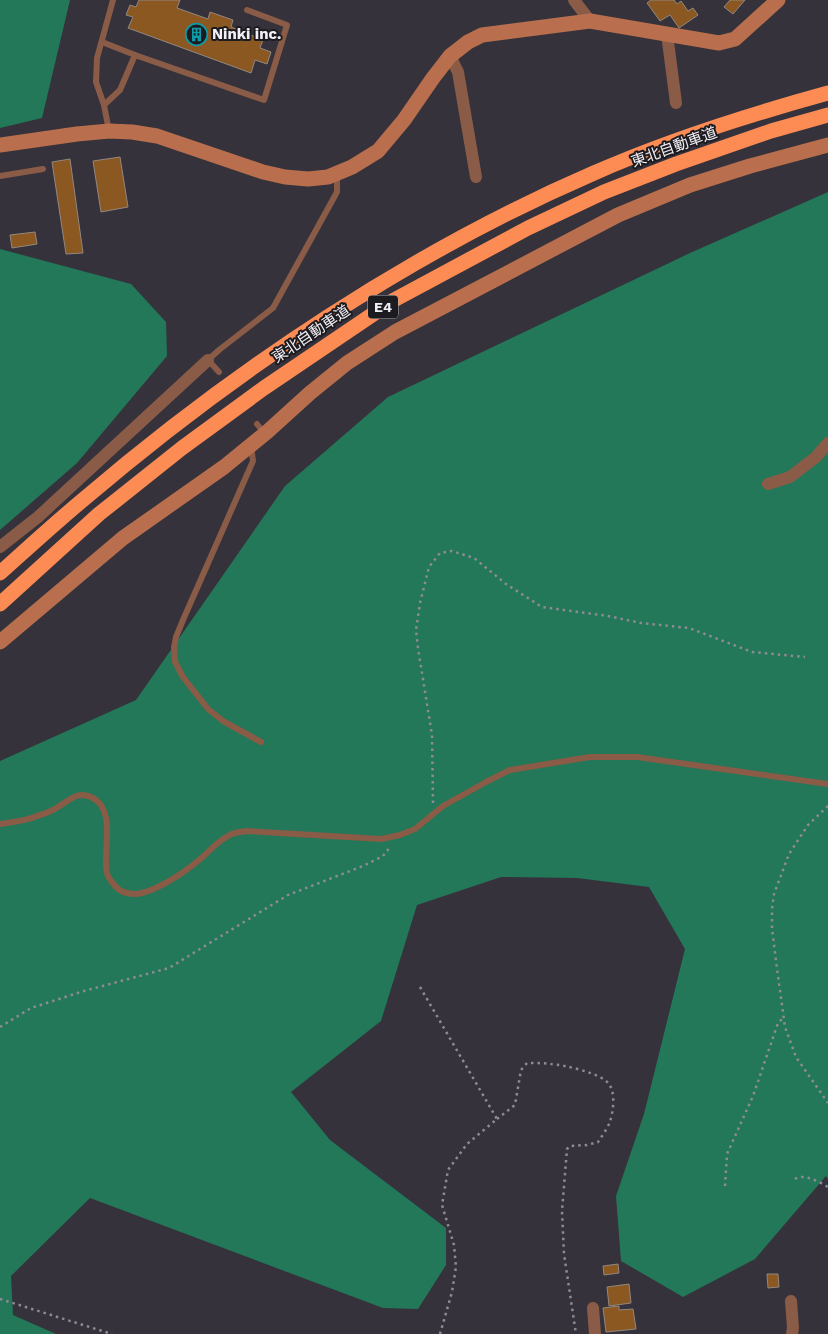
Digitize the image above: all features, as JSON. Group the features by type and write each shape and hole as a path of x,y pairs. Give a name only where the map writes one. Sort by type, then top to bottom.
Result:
{"highway":[{"name":"東北自動車道","path":"0,573 84,498 166,432 251,369 325,319 438,250 521,207 594,173 667,144 765,111 828,93"},
{"name":"東北自動車道","path":"0,604 100,514 182,448 264,388 394,300 528,228 604,192 771,131 828,115"}],"street":[{"path":"574,0 590,21"},
{"path":"0,145 109,130 132,132 157,136 263,172 285,177 328,177 368,158 378,151 404,120 450,56 468,42 482,35 590,21 719,43 735,39 778,0"},
{"path":"667,34 676,103"},
{"path":"450,56 458,72 476,177"},
{"path":"0,642 124,538 224,467 251,445 261,429 347,363 395,332 618,216 690,185 750,166 828,145"},
{"path":"0,547 38,517 208,360"},
{"path":"768,484 790,477 816,457 828,443"},
{"path":"791,1301 792,1334"},
{"path":"593,1308 594,1334"}],"lane":[{"path":"109,130 104,105 96,82 97,58 114,0"},
{"path":"102,42 264,100 287,25 247,10"},
{"path":"104,105 120,90 135,55"},
{"path":"0,176 43,169"},
{"path":"220,372 208,360 273,308 337,192 338,173"},
{"path":"251,445 253,462 176,637 174,647 175,662 183,677 208,710 223,721 261,742"},
{"path":"0,824 36,817 58,807 72,797 84,795 94,798 105,813 107,823 107,874 118,890 129,894 138,894 154,889 183,872 232,834 247,831 381,839 400,835 415,829 443,806 477,786 510,770 590,757 637,757 828,784"}],"path":[{"path":"433,814 432,735 416,630 429,566 440,553 452,550 474,558 506,584 542,607 608,616 641,623 689,628 752,652 806,657"},
{"path":"828,806 808,825 789,854 774,894 772,909 772,928 785,1028 796,1057 828,1103"},
{"path":"0,1027 31,1008 84,991 169,968 288,895 363,866 383,856 400,835"},
{"path":"420,987 497,1119"},
{"path":"725,1186 727,1154 753,1096 778,1023 783,1018"},
{"path":"440,1334 452,1292 456,1267 454,1245 442,1205 448,1170 467,1144 515,1105 521,1070 527,1063 552,1064 582,1070 609,1083 612,1092 613,1103 610,1122 598,1142 567,1148 562,1211 564,1254 576,1334"},
{"path":"795,1179 803,1176 828,1187"},
{"path":"0,1299 112,1334"}],"green space":[{"path":"0,0 70,0 42,118 0,128"},
{"path":"828,192 828,1179 826,1176 755,1259 683,1297 621,1261 616,1196 644,1114 685,949 649,887 577,878 501,877 417,905 381,1021 291,1092 330,1140 446,1228 446,1265 418,1309 383,1308 90,1198 11,1276 13,1315 56,1334 0,1334 0,761 136,700 285,486 388,397 690,253"},
{"path":"0,249 131,284 166,322 167,356 77,463 0,530"}],"building":[{"name":"Ninki inc.","path":"139,0 180,0 177,8 208,19 210,12 233,20 231,27 263,40 260,48 271,52 267,64 255,60 251,73 128,28 133,17 126,15 130,5 136,7"},
{"path":"651,0 674,0 677,4 681,1 688,11 693,8 698,15 679,28 670,15 660,21 647,3"},
{"path":"730,0 745,0 733,14 724,7"},
{"path":"120,157 128,207 101,212 93,161"},
{"path":"70,159 83,253 66,254 52,162"},
{"path":"35,232 37,244 12,248 10,235"},
{"path":"618,1264 619,1273 604,1275 603,1266"},
{"path":"767,1274 778,1274 779,1287 768,1288"},
{"path":"629,1284 631,1303 609,1306 607,1287"},
{"path":"619,1306 619,1310 633,1309 636,1329 606,1332 603,1308"}],"place":[{"name":"Ninki inc.","path":"196,34"}]}
